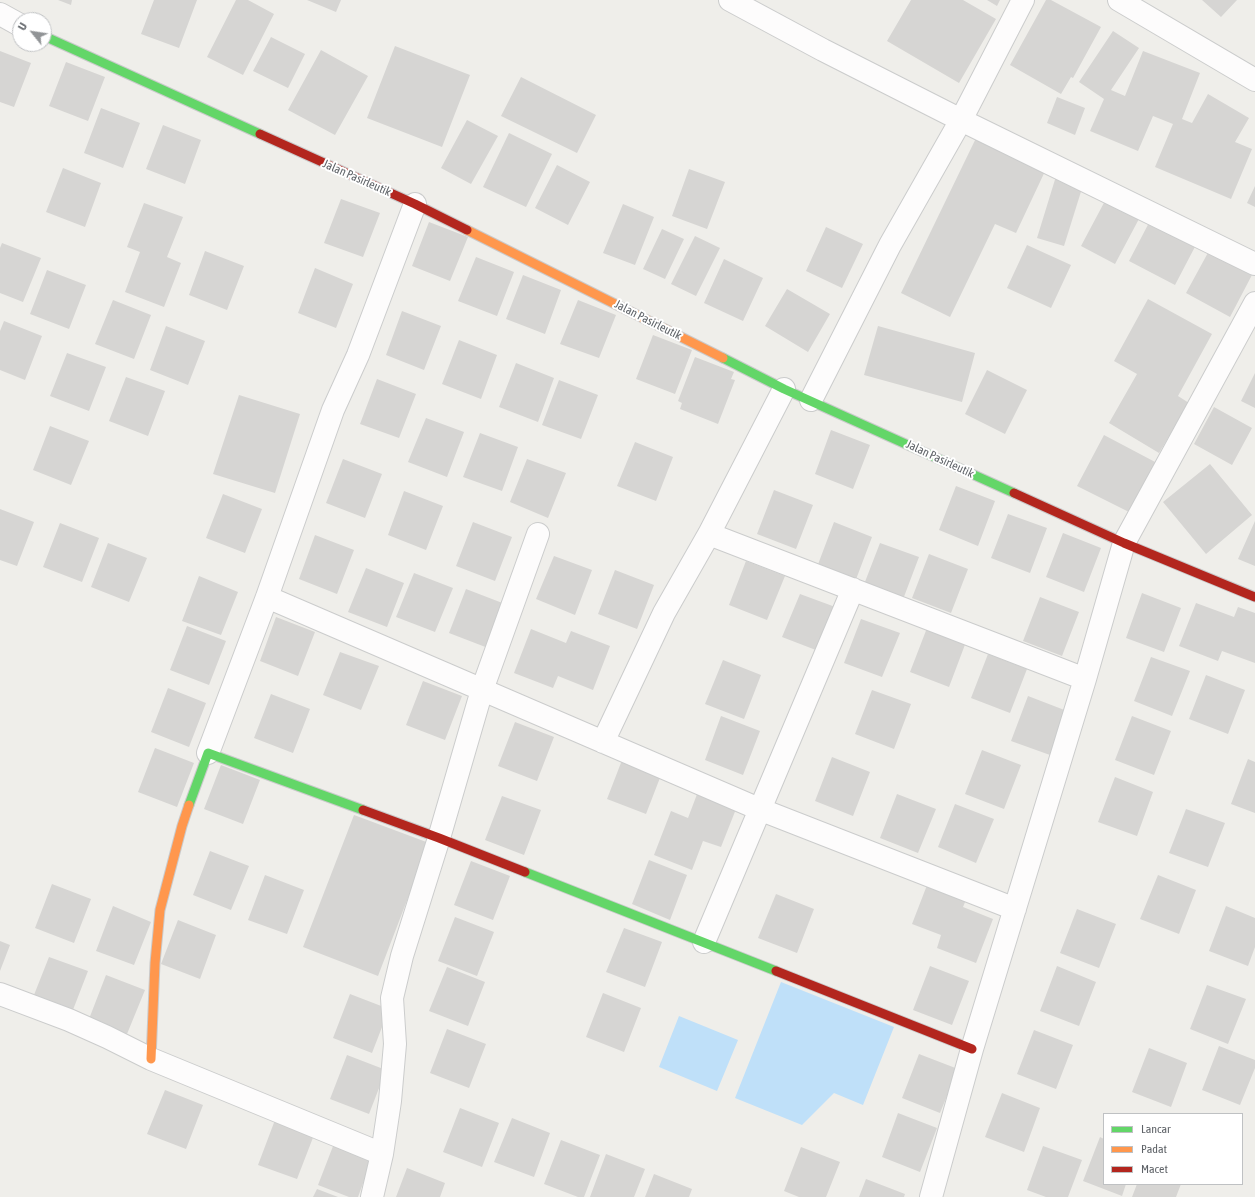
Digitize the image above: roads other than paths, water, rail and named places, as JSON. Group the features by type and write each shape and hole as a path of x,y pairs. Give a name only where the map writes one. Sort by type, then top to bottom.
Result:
{"street":[{"path":"730,0 823,50 961,120 1255,264"},
{"path":"811,400 890,245 961,120 1023,0"},
{"path":"1118,0 1255,80"},
{"path":"0,14 12,21"},
{"name":"Jalan Pasirleutik","path":"52,40 415,204 784,389 1124,543 1255,597"},
{"path":"151,1059 155,963 160,910 182,826 267,598 333,410 358,355 415,204"},
{"path":"930,1197 972,1049 1085,679 1124,543 1255,303"},
{"path":"603,742 664,613 710,534 784,389"},
{"path":"372,1197 382,1154 390,1101 395,1044 392,998 402,956 439,838 482,690 538,534"},
{"path":"710,534 1085,679"},
{"path":"704,942 853,589"},
{"path":"267,598 759,809 1015,909"},
{"path":"208,753 439,838 972,1049"},
{"path":"0,994 69,1020 107,1036 151,1059 382,1154"}],"water":[{"path":"781,982 894,1027 863,1105 834,1093 802,1125 735,1098"},
{"path":"679,1016 738,1040 717,1091 659,1067"}]}
